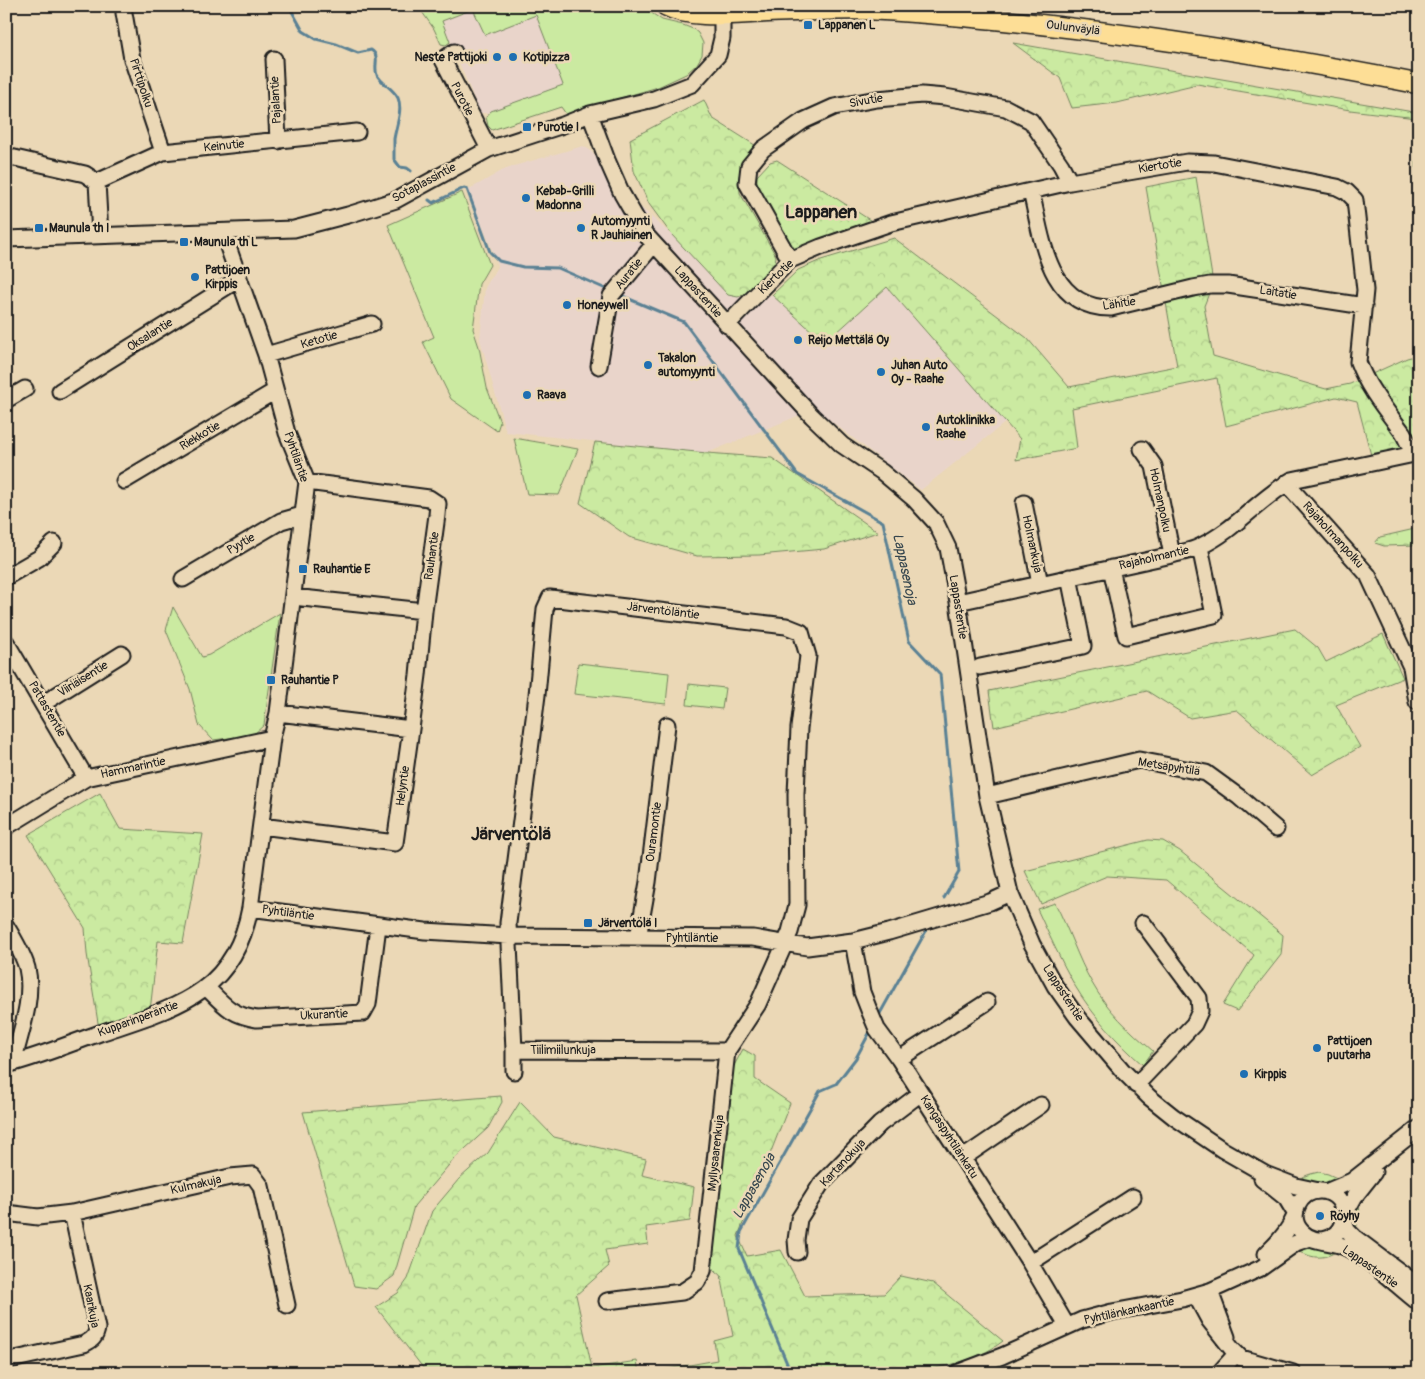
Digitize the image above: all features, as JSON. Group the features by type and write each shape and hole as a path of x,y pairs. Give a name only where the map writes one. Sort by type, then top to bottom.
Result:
{"main road":[{"name":"Oulunväylä","path":"666,6 686,13 722,14 840,10 891,11 1062,26 1238,52 1419,84"}],"street":[{"name":"Pirttipolku","path":"124,13 132,59 163,152"},
{"name":"Sotaplassintie","path":"6,239 294,229 396,200 489,149 563,125 590,114 654,99 692,84 718,54 722,38 722,14"},
{"name":"Purotie","path":"454,52 443,60 489,149"},
{"name":"Pajalantie","path":"274,60 278,141"},
{"name":"Sivutie","path":"790,260 747,183 749,166 763,150 804,121 834,107 877,99 922,95 1006,108 1031,121 1061,165 1070,182"},
{"name":"Lappastentie","path":"590,114 622,194 645,234 812,416 842,445 882,472 914,499 936,523 948,548 987,796 1010,893 1032,944 1055,986 1099,1045 1136,1085 1174,1117 1279,1191 1291,1205 1295,1214"},
{"name":"Keinutie","path":"97,182 163,152 357,132"},
{"path":"6,156 85,174 97,182 100,235"},
{"name":"Kiertotie","path":"727,325 790,260 821,247 891,223 1070,182 1162,165 1200,161 1338,188 1347,192 1355,200 1364,278 1364,306 1358,362 1361,371 1387,414 1416,454"},
{"name":"Lähitie","path":"1031,191 1046,256 1056,278 1074,298 1086,305 1111,308 1193,288"},
{"name":"Pyhtiläntie","path":"227,232 227,244 266,355 287,433 306,482 278,712 272,738 250,908 425,931 509,936 753,938 807,947 853,940 990,902 1010,893"},
{"name":"Auratie","path":"599,366 611,296 654,244"},
{"name":"Oksalantie","path":"60,391 240,279"},
{"name":"Laitatie","path":"1193,288 1210,285 1228,285 1364,306"},
{"name":"Ketotie","path":"266,355 372,324"},
{"path":"6,400 25,389"},
{"name":"Riekkotie","path":"124,481 275,391"},
{"name":"Holmanpolku","path":"1142,449 1154,466 1172,555"},
{"name":"Rajaholmantie","path":"958,602 969,598 1172,555 1200,547 1230,528 1286,483 1299,477 1416,454"},
{"name":"Rauhantie","path":"306,482 430,498 438,504 424,611"},
{"name":"Rajaholmanpolku","path":"1286,483 1368,575 1411,667 1417,702"},
{"name":"Holmankuja","path":"1024,504 1040,584"},
{"name":"Pyytie","path":"183,579 281,521 302,515"},
{"path":"6,577 39,558 54,543"},
{"path":"1111,568 1126,636 1214,615 1200,547"},
{"path":"980,667 1083,646 1069,577"},
{"path":"278,712 411,729 424,611 293,597"},
{"name":"Järventöläntie","path":"509,936 509,916 537,695 545,609 550,598 786,626 802,632 808,656 798,728 796,794 797,905 785,944"},
{"name":"Pattastentie","path":"6,642 44,703 86,778"},
{"name":"Viiriäisentie","path":"44,703 122,654"},
{"name":"Ouramontie","path":"638,938 648,882 668,725"},
{"name":"Helyntie","path":"261,826 395,843 411,729"},
{"name":"Hammarintie","path":"6,827 86,778 272,738"},
{"name":"Metsäpyhtilä","path":"987,796 1139,760 1206,773 1239,797 1276,829"},
{"name":"Kupparinperäntie","path":"10,1064 150,1016 182,1003 206,987 228,965 246,928 250,908"},
{"path":"1136,1085 1194,1024 1200,1011 1199,998 1143,924"},
{"path":"6,926 26,966 30,985 27,1005 10,1064"},
{"name":"Ukurantie","path":"206,987 232,1012 257,1019 363,1013 368,1004 378,926"},
{"name":"Tiilimiilunkuja","path":"509,936 514,1050 727,1051"},
{"name":"Kangaspyhtilänkatu","path":"853,940 862,992 868,1010 878,1029 1030,1263 1067,1326"},
{"name":"Myllysaarenkuja","path":"607,1302 682,1292 697,1282 703,1271 727,1051 758,1004 785,944"},
{"path":"899,1059 987,1002"},
{"path":"514,1050 514,1071"},
{"name":"Kartanokuja","path":"797,1252 796,1240 799,1219 821,1184 880,1124 920,1093"},
{"path":"963,1158 1041,1104"},
{"path":"1390,1152 1355,1196 1336,1234 1327,1239 1314,1239 1300,1230 1295,1214 1305,1196 1352,1181 1419,1128"},
{"name":"Lappastentie","path":"1223,1150 1279,1180 1322,1192"},
{"name":"Kulmakuja","path":"6,1213 38,1216 72,1213 230,1177 253,1175 261,1186 287,1305"},
{"path":"1322,1192 1333,1195 1339,1201 1343,1208 1344,1218"},
{"path":"1030,1263 1133,1197"},
{"name":"Kaarikuja","path":"6,1361 84,1344 93,1339 96,1334 97,1328 72,1213"},
{"name":"Pyhtilänkankaantie","path":"1245,1274 1281,1240 1291,1226 1295,1214"},
{"name":"Lappastentie","path":"1344,1218 1347,1230 1354,1237 1419,1286"},
{"name":"Lappastentie","path":"1314,1239 1347,1248 1419,1303"},
{"name":"Pyhtilänkankaantie","path":"958,1373 1002,1356 1067,1326 1098,1315 1203,1293 1261,1268 1296,1243 1314,1239"},
{"path":"1203,1293 1209,1320 1232,1349 1246,1361 1294,1373"},
{"path":"1218,1373 1232,1349"}],"shaded area":[{"path":"474,9 486,35 536,14 564,85 487,113 480,113 442,21"},
{"path":"583,146 590,150 630,198 671,234 728,295 738,297 772,295 825,343 887,287 1006,422 921,490 815,409 707,453 506,432 480,339 485,288 498,265 468,190 507,168"}],"green space":[{"path":"420,6 641,6 662,20 683,25 698,33 703,43 702,55 697,64 686,74 658,87 566,114 561,107 492,130 488,126 486,117 491,111 563,85 536,15 485,35 473,9 442,21 450,42 446,45 441,44"},
{"path":"1013,43 1419,113 1419,280 1416,277 1416,118 1350,110 1197,84 1117,103 1072,108 1060,78"},
{"path":"704,100 712,118 761,149 744,162 739,176 740,193 776,256 774,268 753,290 738,297 728,295 671,234 649,204 634,171 630,139"},
{"path":"777,160 876,224 795,252 782,235 757,190 757,176 770,162"},
{"path":"1196,177 1213,283 1204,306 1213,356 1326,389 1350,384 1407,358 1419,355 1419,448 1372,459 1357,402 1336,397 1226,426 1217,378 1072,408 1077,448 1016,460 1020,439 887,287 825,343 772,295 798,270 821,260 894,238 1027,338 1069,387 1177,366 1146,187"},
{"path":"462,192 490,265 479,284 473,329 479,347 487,388 500,422 497,431 451,399 423,342 434,337 388,225"},
{"path":"514,438 578,449 559,495 527,494"},
{"path":"595,442 772,458 878,532 824,549 759,555 697,556 629,537 580,503"},
{"path":"1419,528 1419,547 1416,545 1384,546 1375,543 1380,537"},
{"path":"173,607 202,657 209,655 280,613 264,725 253,735 213,740 199,725 190,689 166,630"},
{"path":"1295,629 1318,648 1326,662 1383,634 1403,678 1336,705 1360,747 1312,775 1237,710 1190,718 1147,691 994,727 989,691"},
{"path":"578,663 669,673 666,704 574,694"},
{"path":"689,684 725,688 722,709 687,705"},
{"path":"100,793 120,829 203,834 183,943 158,941 150,1011 99,1029 87,954 85,928 28,835"},
{"path":"1148,840 1163,841 1180,851 1283,935 1281,955 1237,1011 1223,1005 1254,955 1166,880 1107,876 1041,904 1025,871"},
{"path":"1055,903 1082,963 1098,993 1120,1020 1153,1051 1143,1065 1115,1038 1098,1018 1070,977 1037,909"},
{"path":"743,1049 755,1056 755,1079 790,1103 738,1236 747,1256 781,1250 805,1296 884,1294 901,1276 933,1283 1003,1341 980,1355 956,1363 904,1373 645,1373 717,1360 714,1341 733,1336 721,1275 711,1267 730,1073"},
{"path":"501,1096 502,1102 488,1128 454,1159 414,1206 394,1276 376,1289 354,1286 303,1112"},
{"path":"520,1102 554,1137 646,1159 642,1175 694,1187 690,1221 646,1227 648,1244 605,1250 609,1266 576,1295 592,1368 637,1361 639,1373 556,1373 424,1369 376,1307 398,1293 408,1279 432,1211 459,1179 488,1153"},
{"path":"1319,1172 1339,1179 1326,1185 1297,1182 1304,1176"},
{"path":"1359,1203 1360,1216 1355,1231 1352,1227 1350,1214"},
{"path":"1308,1245 1337,1251 1327,1256 1317,1257 1307,1255 1297,1249"}],"waterway":[{"path":"289,6 303,31 316,39 336,44 358,53 371,50 374,52 376,55 377,75 396,95 399,103 394,139 394,159 400,167 411,171"},
{"name":"Lappasenoja","path":"429,200 433,203 464,188 467,189 490,252 499,261 523,267 558,268 606,289"},
{"name":"Lappasenoja","path":"622,296 684,322 797,474 883,522 909,641 940,674 959,872 944,898"},
{"name":"Lappasenoja","path":"878,1017 926,931"},
{"name":"Lappasenoja","path":"791,1373 739,1249 741,1232 820,1091 836,1084 856,1058 871,1030"}],"place":[{"name":"Lappanen L","path":"808,25"},
{"name":"Neste Pattijoki","path":"497,57"},
{"name":"Kotipizza","path":"513,57"},
{"name":"Purotie I","path":"527,127"},
{"name":"Kebab-Grilli Madonna","path":"526,198"},
{"name":"Maunula th I","path":"39,228"},
{"name":"Automyynti R Jauhiainen","path":"581,228"},
{"name":"Maunula th L","path":"184,242"},
{"name":"Pattijoen Kirppis","path":"195,277"},
{"name":"Honeywell","path":"567,305"},
{"name":"Reijo Mettälä Oy","path":"798,340"},
{"name":"Takalon automyynti","path":"648,365"},
{"name":"Juhan Auto Oy - Raahe","path":"881,372"},
{"name":"Raava","path":"527,395"},
{"name":"Autoklinikka Raahe","path":"926,427"},
{"name":"Rauhantie E","path":"303,569"},
{"name":"Rauhantie P","path":"271,680"},
{"name":"Järventölä I","path":"588,923"},
{"name":"Pattijoen puutarha","path":"1317,1048"},
{"name":"Kirppis","path":"1244,1074"},
{"name":"Röyhy","path":"1320,1216"}],"district":[{"name":"Lappanen","path":"821,212"},
{"name":"Järventölä","path":"511,834"}]}
